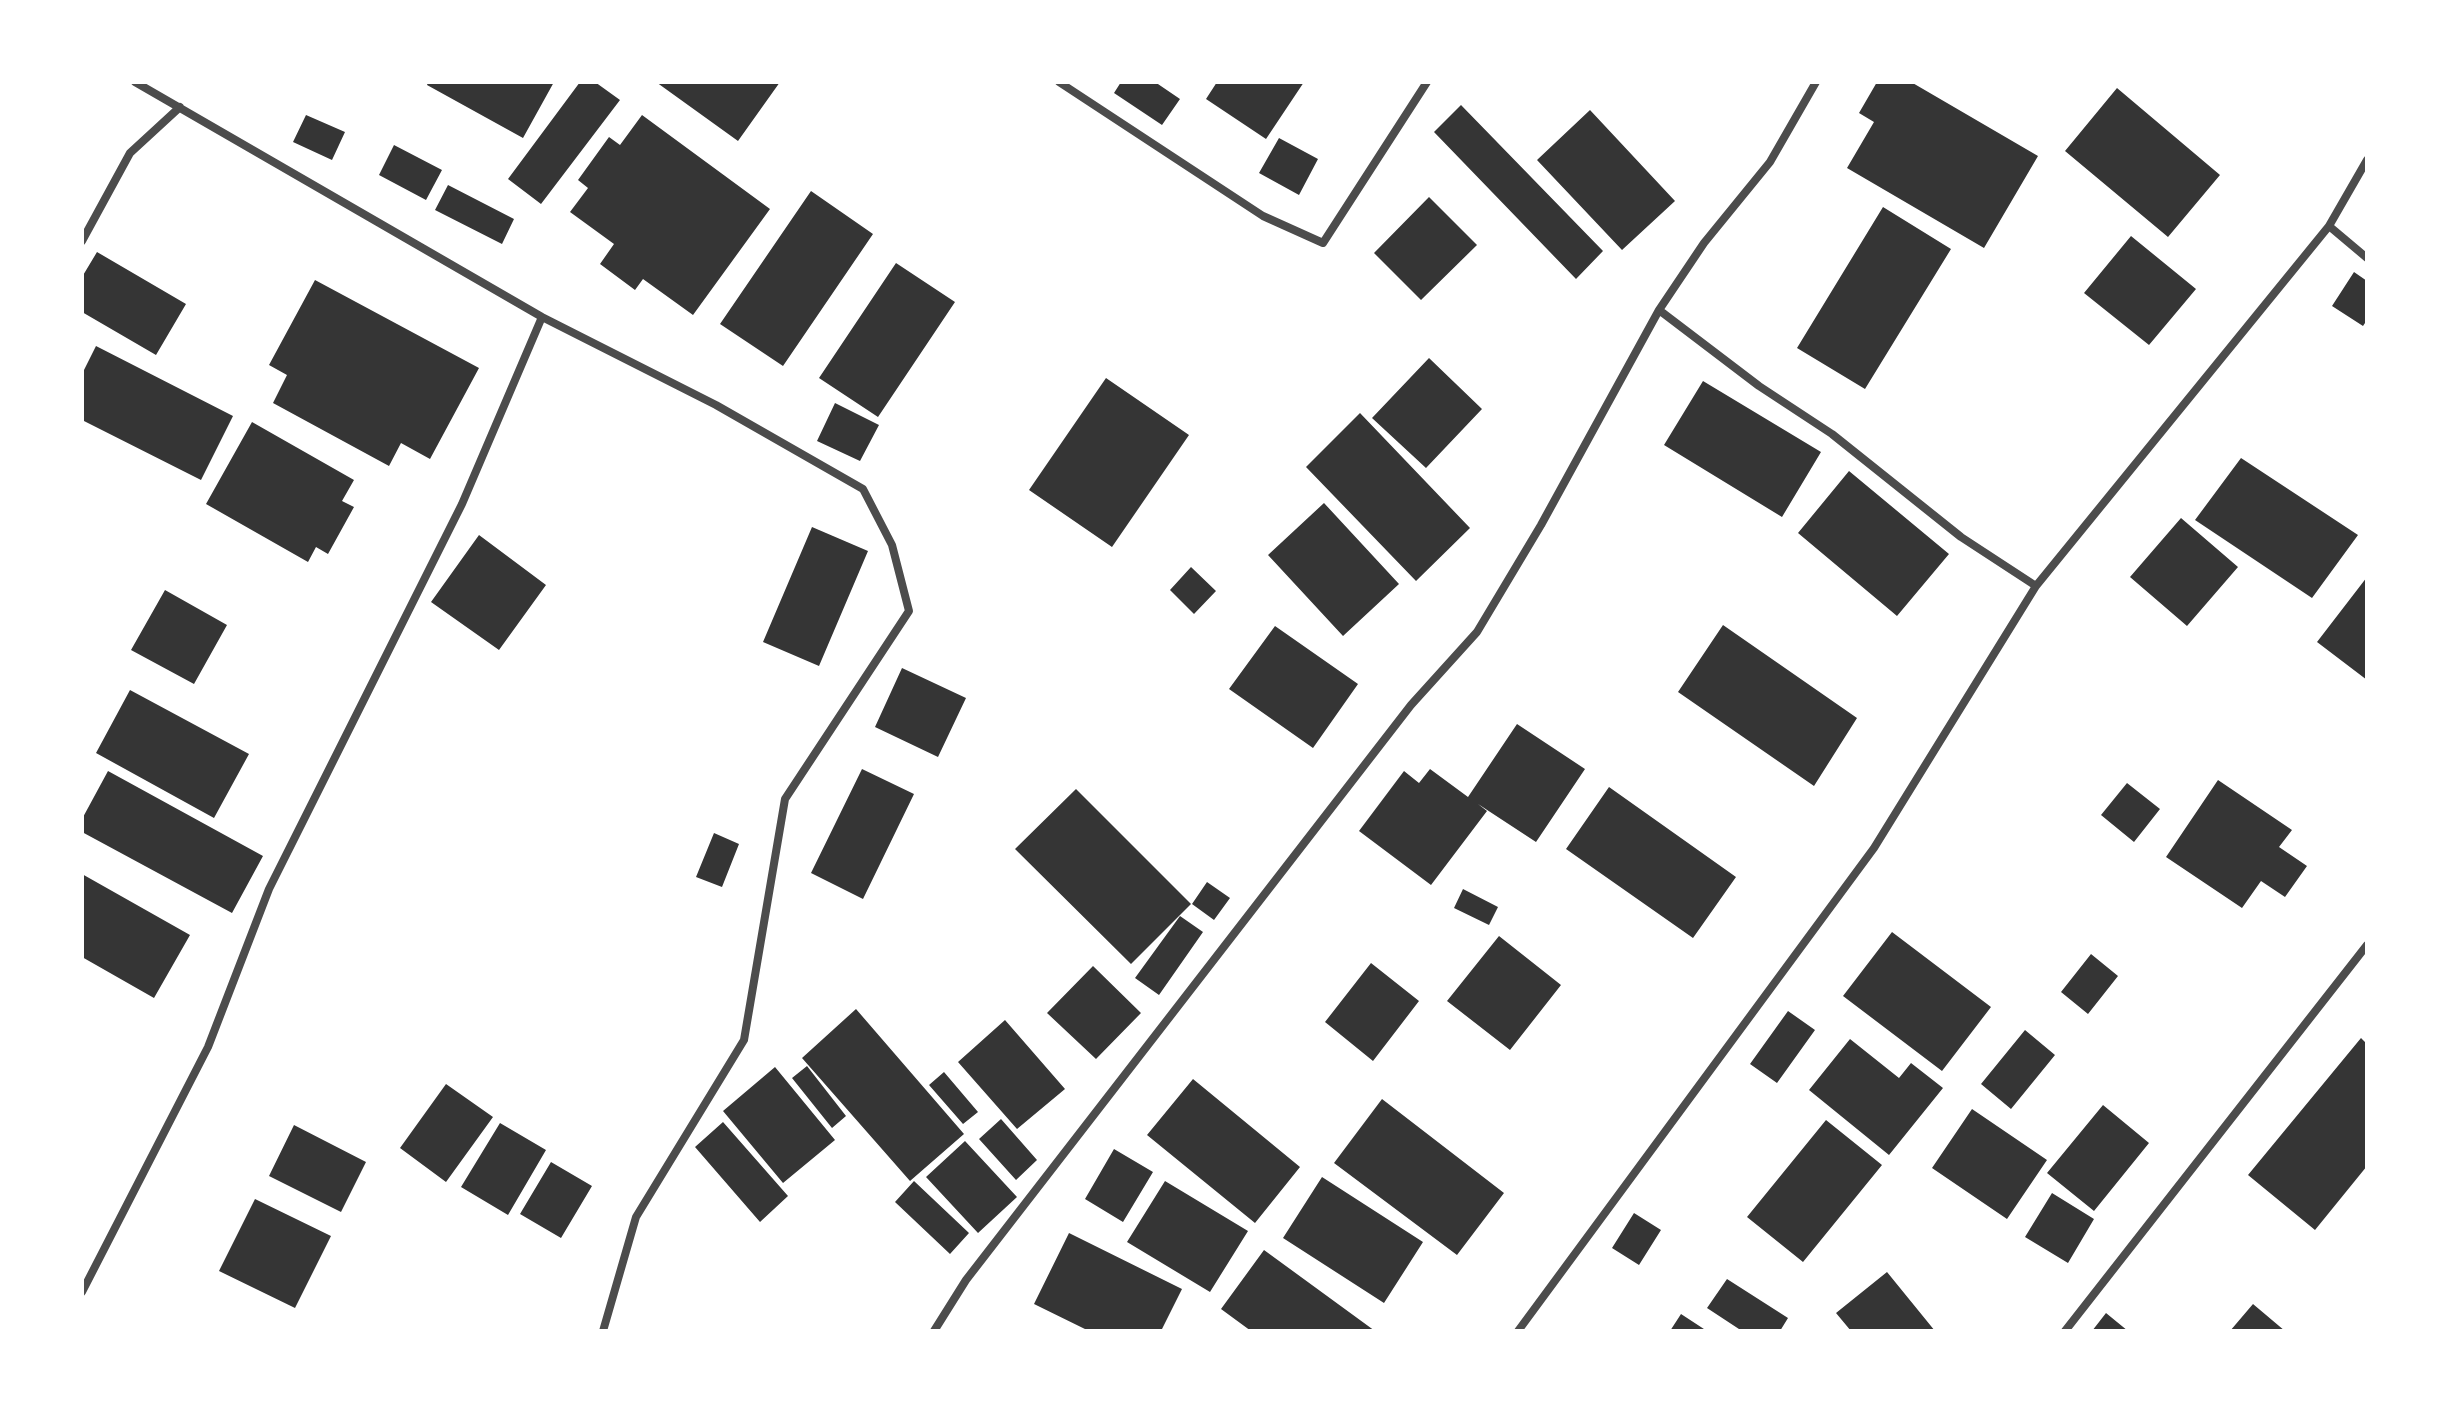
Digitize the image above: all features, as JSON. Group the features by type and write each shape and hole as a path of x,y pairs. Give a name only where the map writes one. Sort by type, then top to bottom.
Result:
{"street":[{"path":"135,82 542,317 716,405 863,489 892,545 909,611 785,799 744,1040 636,1217 603,1331"},
{"path":"1059,82 1263,216 1323,243 1427,82"},
{"path":"934,1331 966,1280 1401,718 1477,632 1541,525 1659,310 1704,243 1770,162 1816,82"},
{"path":"82,241 130,153 180,107"},
{"path":"1518,1331 1874,848 2036,586 2329,226 2367,160"},
{"path":"2329,226 2367,258"},
{"path":"1659,310 1759,386 1832,434 1961,537 2036,586"},
{"path":"82,1292 208,1047 269,889 462,504 542,317"},
{"path":"2065,1331 2367,945"}],"building":[{"path":"428,82 554,82 523,138 427,85"},
{"path":"580,82 595,82 620,100 541,204 508,179"},
{"path":"656,82 780,82 738,141"},
{"path":"1121,82 1155,82 1180,99 1162,125 1114,93"},
{"path":"1217,82 1304,82 1266,139 1206,99"},
{"path":"1877,82 1911,82 2038,156 1984,248 1847,168 1874,122 1859,113"},
{"path":"2117,88 2220,175 2168,237 2065,151"},
{"path":"1461,105 1603,251 1576,279 1434,132"},
{"path":"1590,110 1675,201 1622,250 1537,160"},
{"path":"306,115 345,132 332,160 293,142"},
{"path":"642,115 770,209 693,315 643,279 635,290 600,264 614,244 570,212 588,188 578,180 609,137 620,145"},
{"path":"1279,138 1318,159 1299,195 1259,173"},
{"path":"394,145 442,170 426,200 379,175"},
{"path":"448,185 514,219 502,244 435,210"},
{"path":"811,191 873,234 783,366 720,324"},
{"path":"1429,197 1477,245 1421,300 1374,253"},
{"path":"1883,207 1951,249 1865,389 1797,348"},
{"path":"2131,236 2196,289 2149,345 2084,293"},
{"path":"97,252 186,304 156,355 82,312 82,277"},
{"path":"896,263 955,302 878,417 819,378"},
{"path":"2354,272 2367,281 2367,320 2363,326 2332,306"},
{"path":"315,280 479,368 430,459 401,443 389,466 273,403 287,375 269,365"},
{"path":"96,346 233,416 201,480 82,420 82,374"},
{"path":"1429,358 1482,409 1426,468 1372,418"},
{"path":"1106,378 1189,435 1112,547 1029,490"},
{"path":"1703,381 1821,452 1782,517 1664,445"},
{"path":"835,403 879,425 860,461 817,441"},
{"path":"1360,413 1470,528 1416,581 1306,467"},
{"path":"252,422 354,480 342,501 354,507 328,554 316,547 308,562 206,504"},
{"path":"2241,458 2358,535 2312,598 2195,520"},
{"path":"1849,471 1949,554 1897,616 1798,533"},
{"path":"1324,503 1399,584 1343,636 1268,555"},
{"path":"2181,518 2238,567 2187,626 2130,577"},
{"path":"812,527 868,551 819,666 763,642"},
{"path":"479,535 546,585 499,650 431,602"},
{"path":"1191,567 1216,591 1194,614 1170,590"},
{"path":"2367,577 2367,680 2317,642"},
{"path":"165,590 227,625 194,684 131,650"},
{"path":"1723,625 1857,718 1814,786 1678,692"},
{"path":"1275,626 1358,684 1313,748 1229,689"},
{"path":"902,668 966,698 938,757 875,727"},
{"path":"130,690 249,754 214,818 96,753"},
{"path":"1517,724 1585,769 1536,842 1478,804 1487,811 1431,885 1359,831 1404,771 1419,783 1430,769 1468,797"},
{"path":"862,769 914,794 863,899 811,873"},
{"path":"108,771 263,856 232,913 82,832 82,819"},
{"path":"2218,780 2292,830 2279,847 2307,866 2285,897 2261,881 2242,908 2166,857"},
{"path":"2127,783 2160,809 2134,842 2101,815"},
{"path":"1609,787 1736,877 1693,938 1566,849"},
{"path":"1076,789 1191,904 1131,964 1015,849"},
{"path":"714,833 739,844 722,887 696,877"},
{"path":"82,874 190,935 154,998 82,957"},
{"path":"1207,882 1230,898 1214,920 1192,904"},
{"path":"1463,889 1498,907 1489,925 1454,908"},
{"path":"1180,916 1203,932 1159,995 1135,978"},
{"path":"1892,932 1991,1007 1942,1071 1843,996"},
{"path":"1499,936 1561,985 1510,1050 1447,1001"},
{"path":"2091,954 2118,976 2088,1014 2061,992"},
{"path":"1371,963 1419,1001 1373,1061 1325,1022"},
{"path":"1093,966 1141,1013 1096,1059 1047,1013"},
{"path":"856,1009 964,1134 910,1181 802,1058"},
{"path":"1788,1011 1815,1030 1777,1083 1750,1064"},
{"path":"1005,1020 1065,1089 1017,1129 958,1062"},
{"path":"2025,1030 2055,1055 2011,1109 1981,1084"},
{"path":"2361,1038 2367,1044 2367,1166 2315,1230 2248,1175"},
{"path":"1850,1039 1899,1078 1911,1063 1943,1088 1889,1155 1809,1090"},
{"path":"807,1066 846,1116 832,1128 792,1078"},
{"path":"775,1067 835,1140 783,1183 723,1111"},
{"path":"944,1072 978,1112 963,1124 929,1085"},
{"path":"1193,1079 1300,1167 1255,1223 1147,1135"},
{"path":"446,1084 493,1117 446,1182 400,1148"},
{"path":"1382,1099 1504,1193 1457,1255 1334,1163"},
{"path":"2103,1105 2149,1143 2094,1211 2047,1173"},
{"path":"1972,1109 2047,1160 2007,1219 1932,1168"},
{"path":"1001,1119 1037,1160 1016,1180 979,1139"},
{"path":"1826,1120 1882,1165 1803,1262 1747,1217"},
{"path":"723,1122 788,1196 760,1222 695,1147"},
{"path":"500,1123 546,1150 508,1215 461,1187"},
{"path":"294,1125 366,1162 341,1212 269,1176"},
{"path":"965,1141 1017,1197 978,1233 926,1177"},
{"path":"1114,1149 1153,1172 1123,1222 1085,1199"},
{"path":"551,1162 592,1186 561,1238 520,1214"},
{"path":"1322,1177 1423,1242 1384,1303 1283,1238"},
{"path":"914,1181 969,1233 950,1254 895,1202"},
{"path":"1165,1181 1248,1231 1210,1292 1127,1242"},
{"path":"2052,1193 2094,1219 2068,1263 2025,1237"},
{"path":"255,1199 331,1236 295,1308 219,1271"},
{"path":"1634,1213 1661,1230 1639,1265 1612,1248"},
{"path":"1069,1233 1182,1289 1161,1331 1089,1331 1034,1304"},
{"path":"1264,1250 1375,1331 1251,1331 1221,1309"},
{"path":"1887,1272 1935,1331 1851,1331 1836,1313"},
{"path":"1727,1279 1788,1318 1780,1331 1742,1331 1707,1308"},
{"path":"2253,1304 2285,1331 2230,1331"},
{"path":"2106,1313 2128,1331 2092,1331"},
{"path":"1681,1314 1707,1331 1670,1331"}]}
